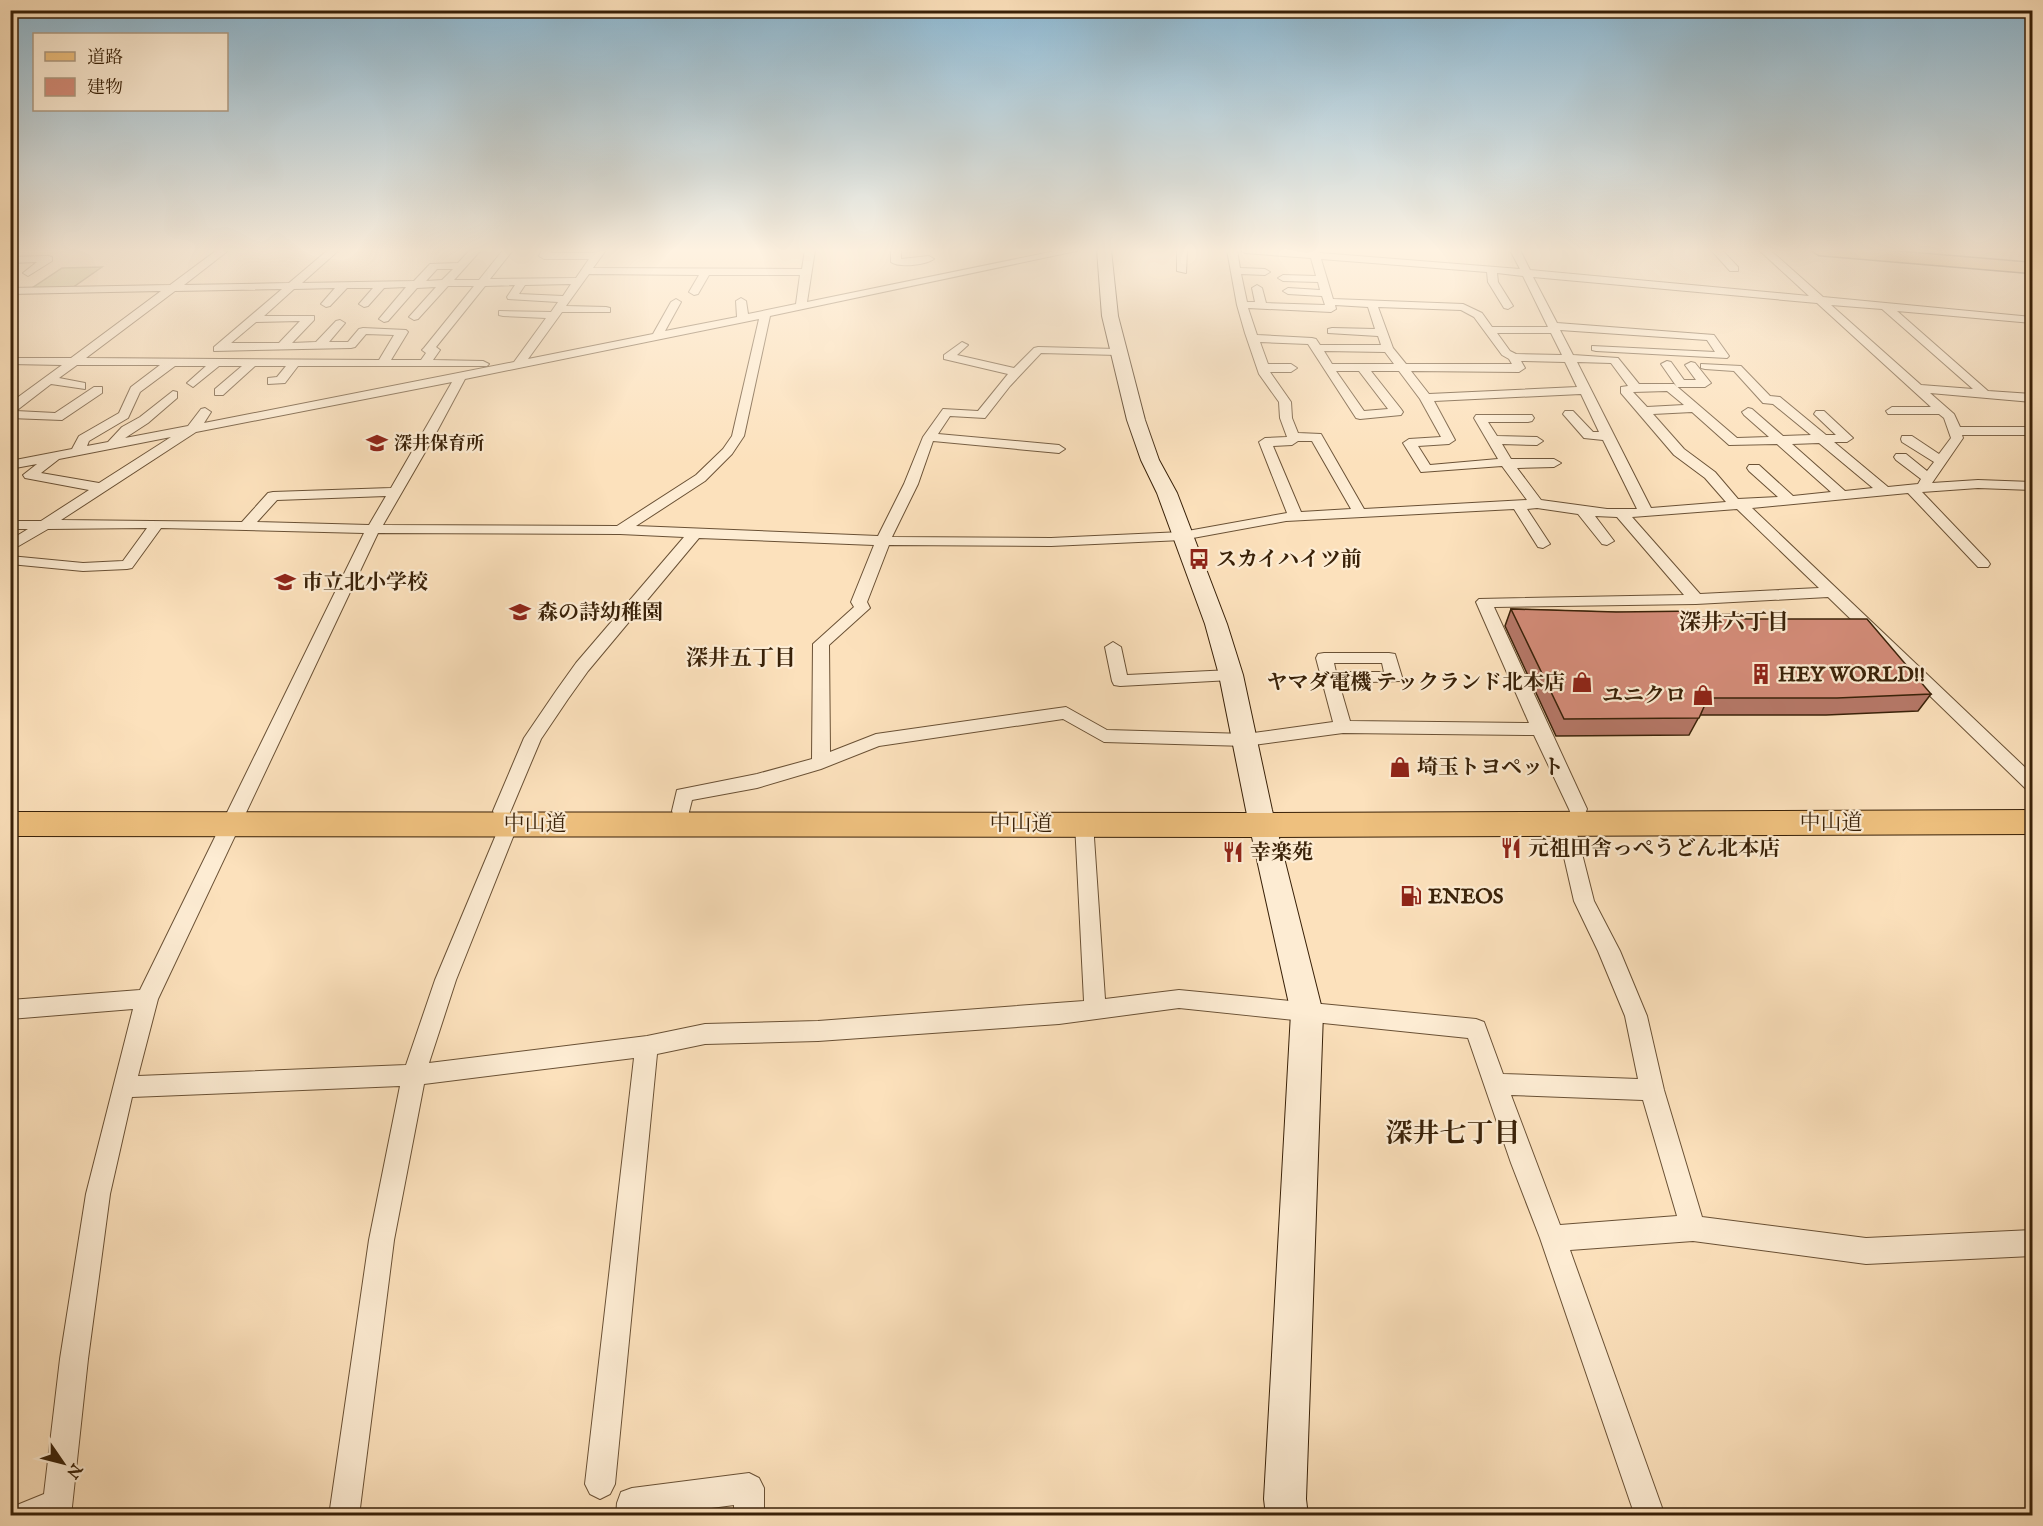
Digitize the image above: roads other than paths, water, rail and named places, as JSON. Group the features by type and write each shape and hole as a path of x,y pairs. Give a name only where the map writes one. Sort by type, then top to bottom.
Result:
{"highway":[{"name":"中山道","path":"10,809 232,818"},
{"name":"中山道","path":"506,817 681,811 1261,818 2032,809"},
{"name":"中山道","path":"1571,816 2032,822"},
{"name":"中山道","path":"10,824 232,818 506,817 1084,824 1261,818"}],"street":[{"path":"10,409 128,321"},
{"path":"203,361 250,321"},
{"path":"282,346 306,321"},
{"path":"425,363 434,350 428,350 451,321"},
{"path":"518,365 551,321"},
{"path":"657,336 665,321"},
{"path":"15,464 736,321"},
{"path":"620,530 689,485 723,459 734,445 764,321"},
{"path":"1111,321 1117,352 1150,460 1165,488 1216,624 1232,675 1261,818 1307,1013 1286,1487 1287,1515"},
{"path":"1247,321 1263,368 1285,402 1293,437"},
{"path":"1330,321 1332,331"},
{"path":"1378,321 1388,349 1426,398 1449,440 1409,443"},
{"path":"1483,321 1522,375"},
{"path":"1551,321 1646,513"},
{"path":"1843,321 1950,417 1957,438 1920,485"},
{"path":"1902,321 1983,392"},
{"path":"316,362 324,345 340,323"},
{"path":"1332,331 1351,323"},
{"path":"1426,398 1522,375 1564,352 1723,356 1710,337 1554,328 1489,330"},
{"path":"222,346 351,345 363,331 402,332 382,363"},
{"path":"1332,331 1382,333"},
{"path":"1255,344 1312,341 1360,415 1397,412 1362,367"},
{"path":"1255,344 1278,350"},
{"path":"962,345 948,357 1017,372"},
{"path":"1318,348 1388,349"},
{"path":"821,763 821,644 862,608 859,602 883,542 929,437 947,412 981,415 1038,350 1117,352"},
{"path":"1564,352 1614,360 1737,368 1767,400 1776,400 1886,492"},
{"path":"10,372 27,360"},
{"path":"1614,360 1636,388"},
{"path":"10,361 518,365"},
{"path":"77,452 84,439 124,415 135,390 172,362"},
{"path":"193,383 218,362"},
{"path":"219,392 253,362"},
{"path":"272,381 281,380 295,362"},
{"path":"1667,364 1681,384 1705,383 1691,365"},
{"path":"1328,367 1401,368 1522,375 1584,390"},
{"path":"1263,368 1290,368"},
{"path":"28,1515 57,1509 74,1359 98,1194 123,1087 147,999 232,818 373,529 429,435 460,377"},
{"path":"49,380 81,386"},
{"path":"1820,414 1847,438 1734,442 1670,387 1625,390 1679,452 1710,475 2032,784"},
{"path":"1917,388 2032,398"},
{"path":"10,414 58,417 98,390"},
{"path":"112,445 126,430 144,420 172,395"},
{"path":"1643,411 1696,408"},
{"path":"1892,411 1942,410"},
{"path":"10,547 194,428 205,412"},
{"path":"1748,412 1843,496"},
{"path":"1569,414 1589,435 1607,437"},
{"path":"1528,418 1480,418 1506,462 1537,504"},
{"path":"1398,430 1425,469 1506,462 1554,463"},
{"path":"1955,430 2032,431"},
{"path":"929,437 1059,449"},
{"path":"1293,437 1316,437 1360,513"},
{"path":"1293,437 1292,441 1265,442 1296,517"},
{"path":"1492,440 1537,441"},
{"path":"1907,440 1940,460"},
{"path":"15,464 35,447"},
{"path":"54,456 30,475 103,488"},
{"path":"1900,457 1983,564"},
{"path":"1754,468 1789,499"},
{"path":"10,525 157,524 373,529 620,530 883,542 1051,542 1182,536 1296,517 1360,513 1537,504 1583,510 1646,513 1737,503 1886,492 1920,485 2032,486"},
{"path":"246,526 273,496 394,492"},
{"path":"1518,505 1543,544"},
{"path":"1583,510 1607,541"},
{"path":"1621,513 1696,599"},
{"path":"10,560 84,567 126,565 157,524"},
{"path":"344,1515 390,1179 414,1075 449,972 533,738 582,667 694,533"},
{"path":"1693,1228 1652,1090 1636,1016 1609,951 1584,901 1571,816 1541,729 1484,602 1696,599 1831,592"},
{"path":"1113,646 1120,681 1232,675"},
{"path":"1330,678 1343,727"},
{"path":"681,811 684,795 757,781 821,763 876,740 1066,713 1104,736 1246,740 1343,727 1541,729"},
{"path":"1084,824 1095,1010"},
{"path":"10,1010 147,999"},
{"path":"123,1087 414,1075 647,1046 705,1034 818,1031 1095,1010 1179,999 1476,1029 1553,1238 1650,1515"},
{"path":"600,1484 647,1046"},
{"path":"1496,1084 1652,1090"},
{"path":"1553,1238 1693,1228 1866,1251 2032,1243"},
{"path":"631,1515 632,1503 749,1488 749,1515"}],"place":[{"name":"深井保育所","path":"377,443"},
{"name":"スカイハイツ前","path":"1199,559"},
{"name":"市立北小学校","path":"285,582"},
{"name":"森の詩幼稚園","path":"520,612"},
{"name":"HEY WORLD!!","path":"1761,674"},
{"name":"ヤマダ電機 テックランド北本店","path":"1582,682"},
{"name":"ユニクロ","path":"1703,695"},
{"name":"埼玉トヨペット","path":"1400,767"},
{"name":"元祖田舎っぺうどん北本店","path":"1511,848"},
{"name":"幸楽苑","path":"1233,852"},
{"name":"ENEOS","path":"1411,896"}],"district":[{"name":"深井六丁目","path":"1734,621"},
{"name":"深井五丁目","path":"741,657"},
{"name":"深井七丁目","path":"1453,1133"}]}
